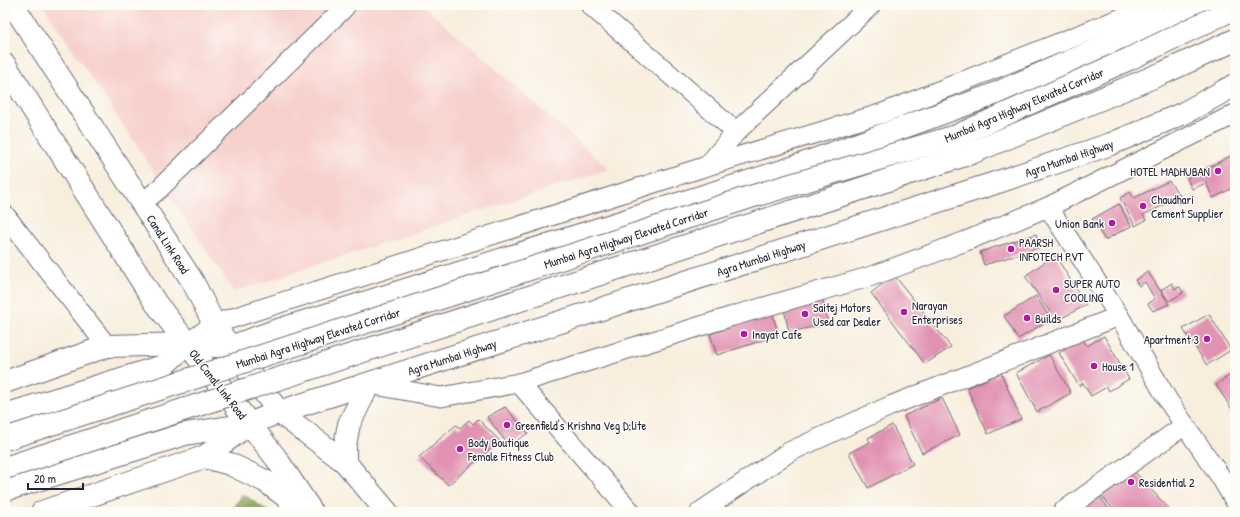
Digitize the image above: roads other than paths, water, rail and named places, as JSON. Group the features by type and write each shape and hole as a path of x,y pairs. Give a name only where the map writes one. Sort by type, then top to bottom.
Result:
{"main road":[{"name":"Canal Link Road","path":"13,5 193,282 214,324 230,347 279,412 345,462 387,512"},
{"path":"5,382 108,346 187,344 230,347 272,332 790,169 992,95 1197,5"},
{"name":"Mumbai Agra Highway Elevated Corridor","path":"5,439 467,290 750,196 956,136 1136,56 1235,8"},
{"name":"Mumbai Agra Highway Elevated Corridor","path":"5,468 971,153 1163,73 1235,40"},
{"path":"5,65 155,302 187,344"},
{"name":"Agra Mumbai Highway","path":"249,424 279,412 992,184 1111,144 1184,113 1235,85"},
{"path":"5,415 163,366 187,344"},
{"name":"Old Canal Link Road","path":"187,344 276,458 312,512"},
{"path":"345,462 345,444 349,424 369,384"},
{"path":"42,512 204,457 249,424"},
{"path":"5,490 185,434 249,424"},
{"path":"204,457 230,464 265,481 306,512"}],"street":[{"path":"590,5 736,132"},
{"path":"707,166 736,132 871,5"},
{"path":"187,344 214,324 707,166 883,113 1154,5"},
{"path":"142,203 158,190 345,7"},
{"path":"369,384 441,397 519,382 733,316 872,276 966,241 1048,207 1235,114"},
{"path":"1048,207 1119,316 1169,402 1235,501"},
{"path":"5,215 108,346"},
{"path":"700,512 789,452 890,406 1119,316"},
{"path":"519,382 631,512"},
{"path":"1062,512 1185,425"}],"place":[{"name":"HOTEL MADHUBAN","path":"1218,171"},
{"name":"Chaudhari Cement Supplier","path":"1143,206"},
{"name":"Union Bank","path":"1112,223"},
{"name":"PAARSH INFOTECH PVT","path":"1011,249"},
{"name":"SUPER AUTO COOLING","path":"1056,290"},
{"name":"Narayan Enterprises","path":"904,312"},
{"name":"Saitej Motors Used car Dealer","path":"805,314"},
{"name":"Builds","path":"1027,318"},
{"name":"Inayat Cafe","path":"744,334"},
{"name":"Apartment 3","path":"1207,339"},
{"name":"House 1","path":"1094,366"},
{"name":"Greenfield's Krishna Veg D;lite","path":"507,425"},
{"name":"Body Boutique Female Fitness Club","path":"460,449"},
{"name":"Residential 2","path":"1131,482"}]}
